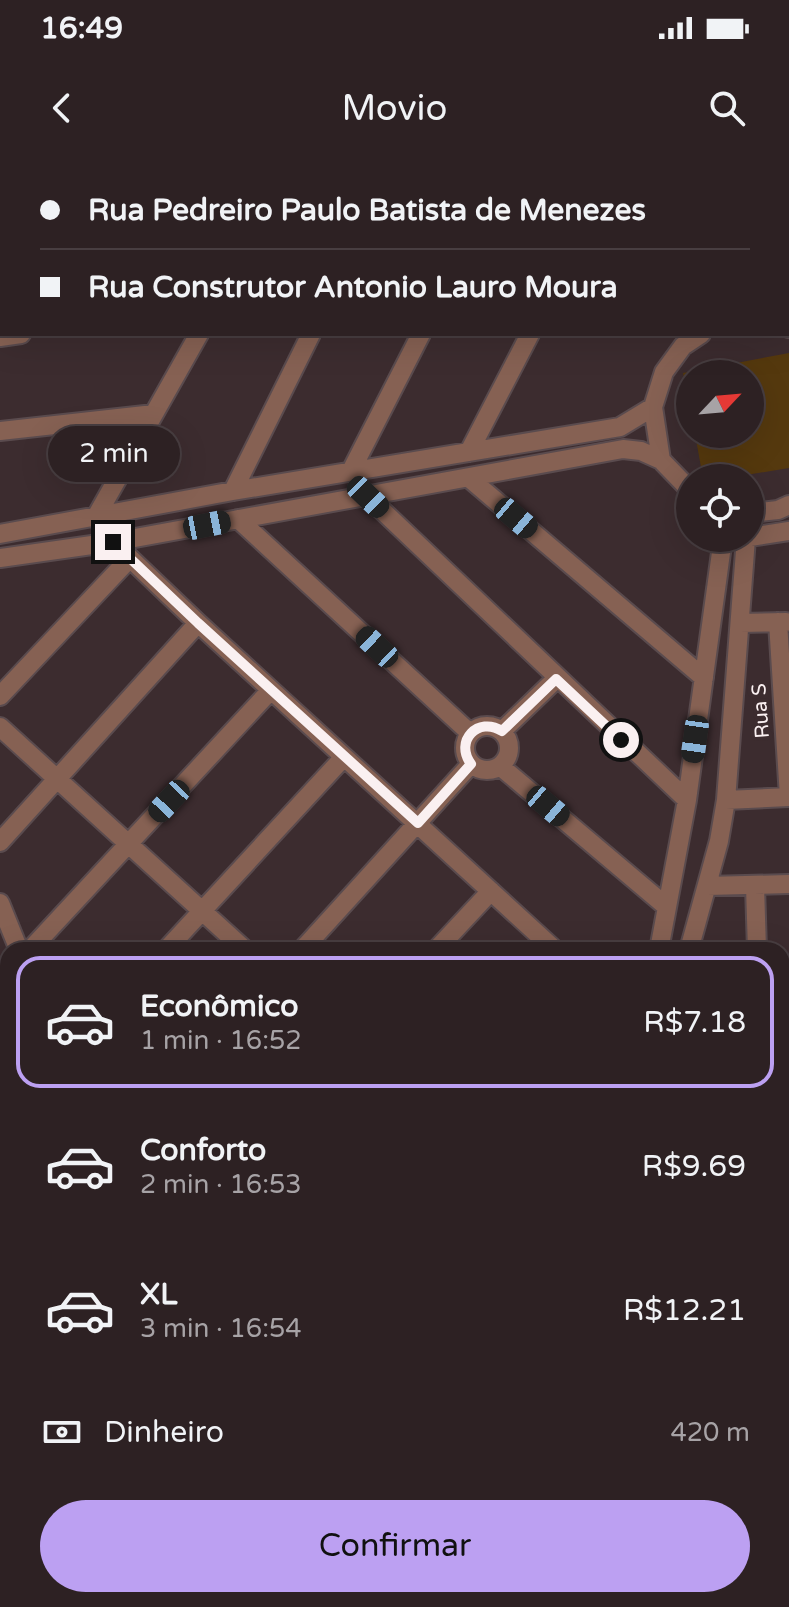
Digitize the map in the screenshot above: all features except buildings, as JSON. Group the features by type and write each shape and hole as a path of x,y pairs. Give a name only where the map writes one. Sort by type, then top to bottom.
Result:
{"street":[{"path":"97,515 198,336"},
{"path":"233,491 310,336"},
{"path":"351,471 420,336"},
{"path":"469,452 529,336"},
{"path":"661,460 653,407 664,372 683,346 698,336"},
{"path":"0,534 233,491 620,427 653,407"},
{"path":"0,431 154,414"},
{"path":"0,558 113,542 623,449 641,451 661,460 676,476"},
{"path":"469,478 704,678"},
{"path":"368,497 556,679 687,800"},
{"path":"764,512 789,505"},
{"path":"238,519 470,733"},
{"path":"764,535 789,531"},
{"path":"113,542 546,942"},
{"path":"660,942 687,800 721,552"},
{"path":"691,942 726,800 746,552"},
{"path":"0,696 130,558"},
{"path":"740,623 783,622"},
{"name":"Rua S","path":"783,622 789,797"},
{"path":"0,842 198,623"},
{"path":"502,731 556,679"},
{"path":"37,942 271,690"},
{"path":"482,726 496,727 502,731 509,749 500,766 488,771 471,764 465,752 470,733 482,726"},
{"path":"0,727 236,942"},
{"path":"174,942 344,757"},
{"path":"309,942 471,764"},
{"path":"500,766 667,907"},
{"path":"726,800 789,797"},
{"path":"707,886 789,884"},
{"path":"755,886 757,942"},
{"path":"443,942 491,891"},
{"path":"0,903 16,942"}],"shaded area":[{"path":"789,353 789,468 764,472 764,464 700,464 698,448 764,448 764,360 752,360"}],"route":[{"path":"113,542 418,823 471,764 465,752 470,733 482,726 496,727 502,731 556,679 621,740"}]}
